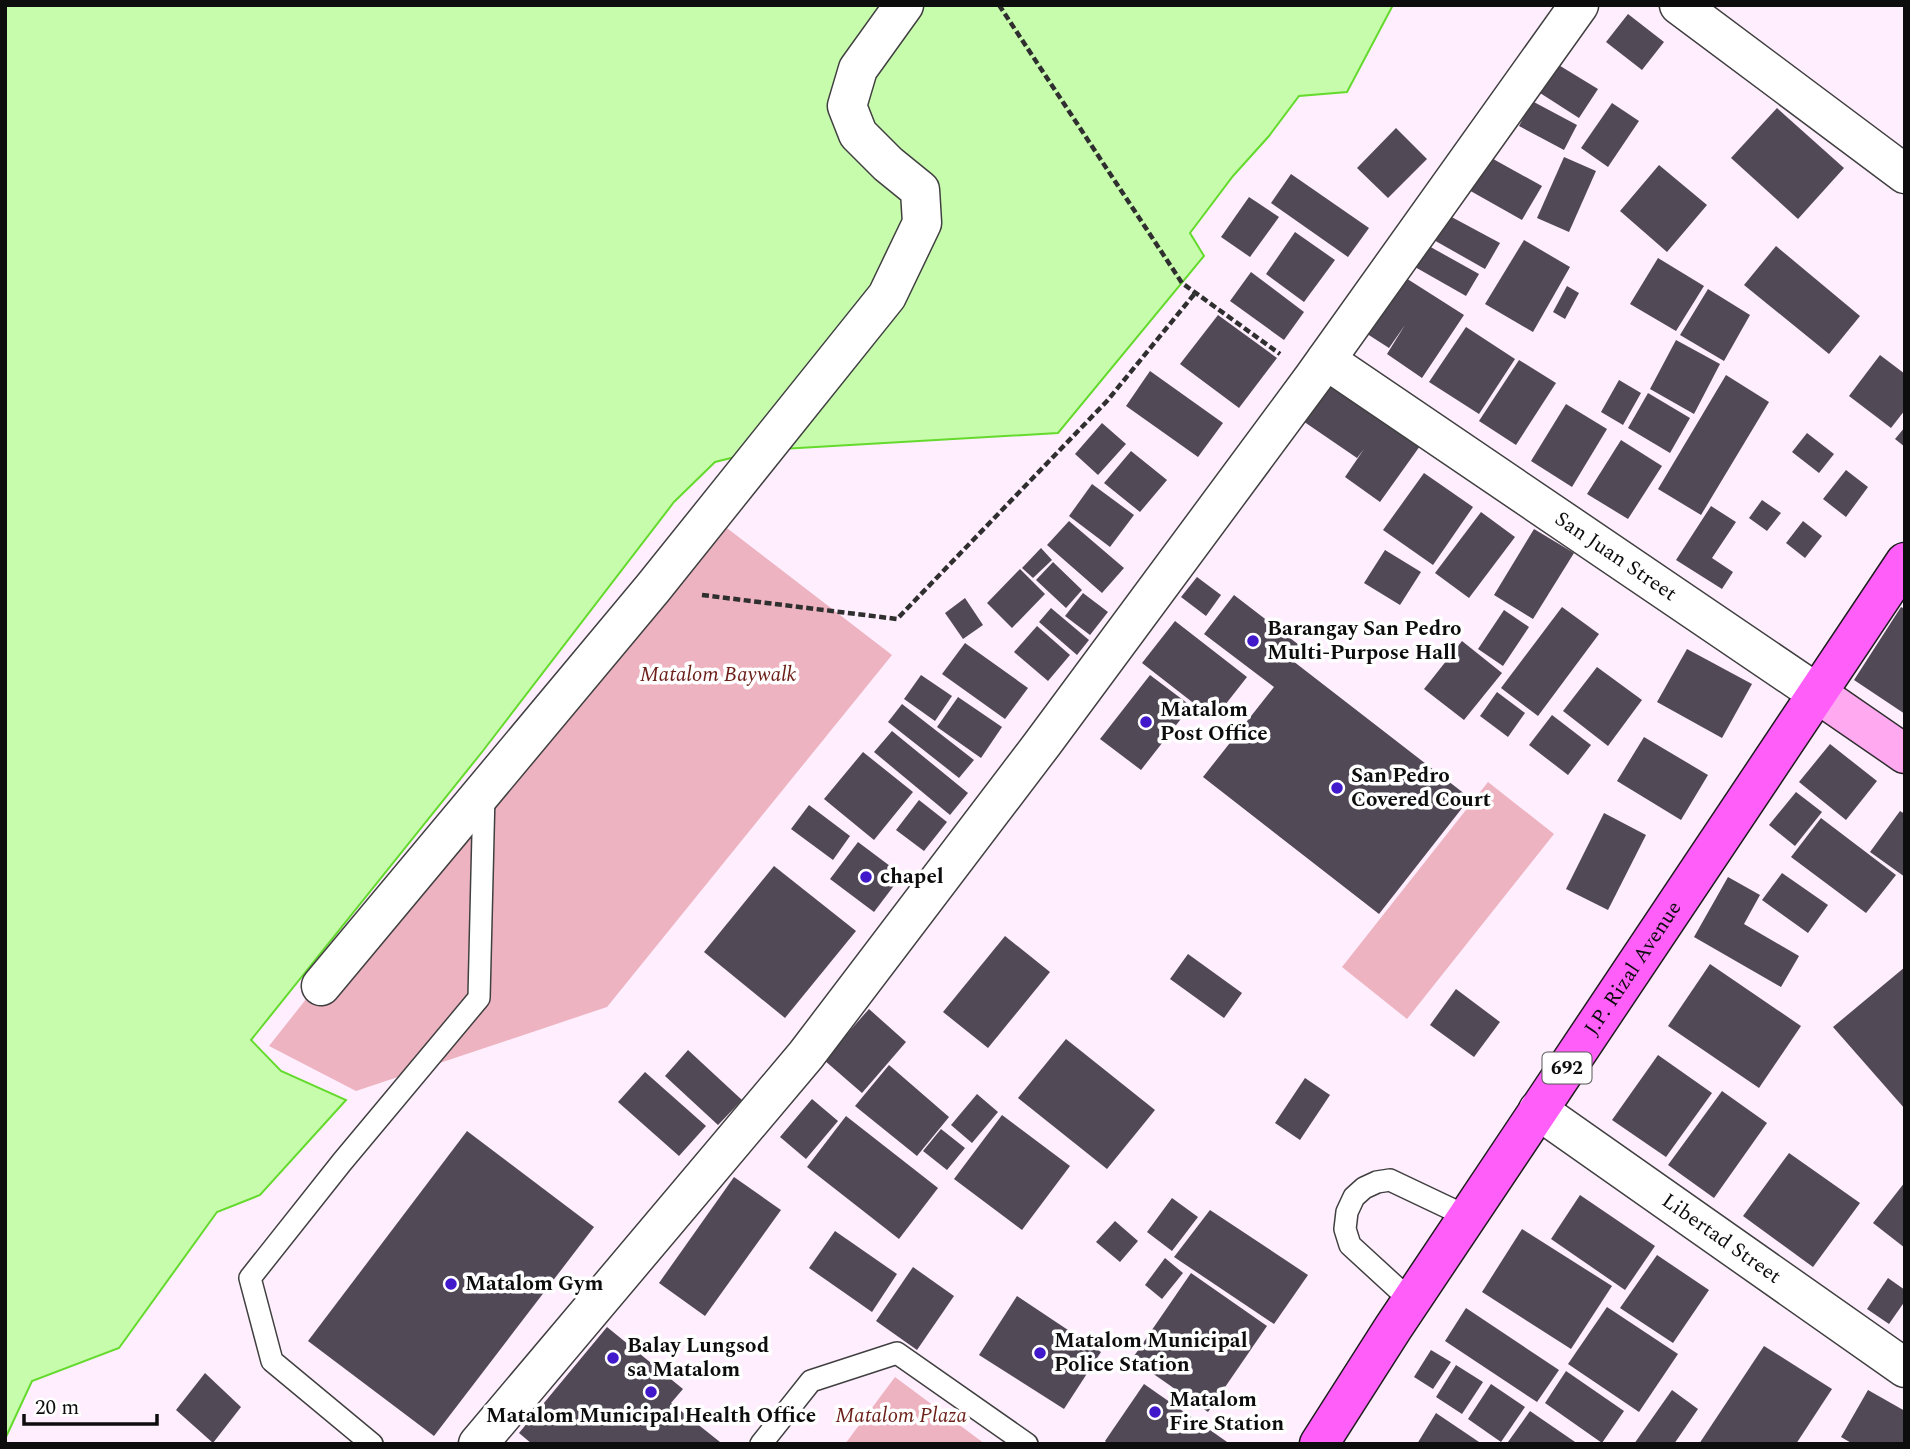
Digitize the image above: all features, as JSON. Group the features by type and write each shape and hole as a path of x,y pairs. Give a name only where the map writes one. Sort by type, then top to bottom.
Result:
{"main road":[{"name":"J.P. Rizal Avenue","path":"1319,1444 1411,1301 1905,562"}],"street":[{"path":"321,986 653,589 887,296 922,223 920,190 888,164 858,134 847,106 858,69 904,5"},
{"path":"478,1444 806,1055 1044,743 1319,369 1579,5"},
{"path":"1679,5 1905,174"},
{"name":"San Juan Street","path":"1319,369 1818,694 1905,754"},
{"name":"Libertad Street","path":"1538,1110 1905,1368"}],"lane":[{"path":"372,1444 272,1361 250,1278 342,1162 479,998 484,790"},
{"path":"1411,1301 1350,1245 1345,1229 1347,1212 1354,1197 1364,1188 1390,1180 1468,1217"},
{"path":"761,1444 811,1381 897,1353 1027,1444"}],"path":[{"path":"999,5 1182,283 1319,369"},
{"path":"653,589 897,619 1107,401 1196,292"}],"green space":[{"name":"Matalom Baywalk","path":"697,505 892,655 607,1007 356,1091 269,1046"},
{"path":"1488,782 1554,834 1407,1019 1342,967"},
{"name":"Matalom Plaza","path":"895,1377 985,1444 845,1444"}],"shaded area":[{"path":"5,5 1393,5 1347,92 1299,96 1269,136 1233,176 1190,233 1204,256 1058,433 764,450 715,462 674,502 482,752 251,1040 281,1071 346,1100 260,1195 217,1212 119,1348 32,1381 5,1439"}],"building":[{"path":"1628,14 1664,42 1642,70 1606,42"},
{"path":"1557,64 1598,89 1579,118 1540,93"},
{"path":"1532,101 1577,125 1564,150 1519,126"},
{"path":"1612,103 1639,121 1608,167 1581,148"},
{"path":"1777,108 1844,168 1798,219 1731,158"},
{"path":"1396,128 1427,159 1388,198 1357,168"},
{"path":"1486,155 1542,186 1522,220 1467,189"},
{"path":"1564,157 1596,171 1569,232 1537,218"},
{"path":"1659,165 1707,205 1667,252 1620,211"},
{"path":"1291,174 1369,228 1348,257 1271,203"},
{"path":"1249,197 1279,217 1250,257 1221,237"},
{"path":"1446,214 1500,243 1485,269 1432,239"},
{"path":"1295,232 1335,260 1304,302 1266,274"},
{"path":"1524,240 1570,267 1533,332 1485,304"},
{"path":"1427,245 1479,274 1466,296 1415,267"},
{"path":"1776,246 1860,316 1829,354 1744,285"},
{"path":"1658,258 1704,286 1676,331 1630,304"},
{"path":"1251,272 1304,312 1284,340 1230,301"},
{"path":"1398,273 1464,315 1422,378 1387,354 1405,325 1389,348 1361,330"},
{"path":"1567,286 1579,293 1565,319 1553,312"},
{"path":"1708,289 1750,315 1724,361 1680,335"},
{"path":"1218,315 1277,358 1239,408 1180,364"},
{"path":"1466,327 1515,359 1479,414 1429,382"},
{"path":"1676,340 1720,364 1694,414 1650,389"},
{"path":"1880,355 1905,374 1905,410 1891,428 1849,396"},
{"path":"1519,360 1556,383 1516,445 1479,421"},
{"path":"1150,371 1223,423 1198,457 1126,406"},
{"path":"1726,375 1769,402 1701,515 1658,489"},
{"path":"1619,380 1641,393 1623,425 1601,412"},
{"path":"1326,382 1420,446 1380,502 1345,477 1364,449 1357,458 1300,419"},
{"path":"1648,393 1690,418 1670,453 1628,428"},
{"path":"1566,404 1607,429 1572,487 1531,461"},
{"path":"1102,423 1126,444 1098,475 1075,454"},
{"path":"1905,427 1905,447 1895,439"},
{"path":"1807,433 1834,454 1819,473 1792,452"},
{"path":"1621,440 1662,466 1628,519 1587,494"},
{"path":"1131,451 1167,480 1140,512 1104,483"},
{"path":"1846,470 1868,487 1846,517 1823,499"},
{"path":"1424,473 1473,507 1433,565 1383,530"},
{"path":"1092,484 1134,515 1110,547 1069,516"},
{"path":"1762,500 1781,513 1767,531 1749,518"},
{"path":"1711,506 1736,522 1712,558 1733,572 1722,589 1676,560"},
{"path":"1481,512 1515,537 1469,598 1435,573"},
{"path":"1069,521 1124,568 1102,593 1047,545"},
{"path":"1803,521 1822,536 1805,558 1786,543"},
{"path":"1534,529 1574,553 1533,619 1494,595"},
{"path":"1041,548 1052,560 1033,578 1022,568"},
{"path":"1385,550 1421,572 1400,605 1364,583"},
{"path":"1053,562 1082,590 1066,608 1036,580"},
{"path":"1020,569 1045,594 1012,628 987,603"},
{"path":"1197,577 1221,595 1206,616 1181,597"},
{"path":"1083,593 1108,612 1090,635 1065,616"},
{"name":"San Pedro Covered Court","path":"1234,595 1303,648 1293,661 1470,798 1379,914 1203,777 1274,687 1204,634"},
{"path":"965,598 983,625 963,639 945,613"},
{"path":"1562,607 1599,634 1538,716 1501,688"},
{"path":"1901,607 1905,609 1905,714 1854,680"},
{"path":"1051,608 1089,640 1077,655 1039,622"},
{"path":"1504,610 1529,627 1503,666 1478,649"},
{"path":"1175,621 1247,677 1214,719 1142,663"},
{"path":"1037,626 1070,655 1048,681 1014,652"},
{"path":"1462,641 1502,673 1464,720 1424,689"},
{"path":"965,643 1028,688 1005,719 942,674"},
{"path":"1687,649 1752,684 1722,738 1657,702"},
{"path":"1597,667 1642,700 1608,746 1563,711"},
{"path":"921,675 952,696 935,721 904,699"},
{"name":"Matalom Post Office","path":"1150,675 1191,706 1141,770 1100,739"},
{"path":"1497,692 1525,713 1508,737 1480,716"},
{"path":"958,697 1002,727 981,758 937,727"},
{"path":"902,704 974,760 959,778 888,722"},
{"path":"1552,715 1591,745 1568,775 1529,745"},
{"path":"892,731 968,793 950,815 874,752"},
{"path":"1644,737 1708,775 1681,820 1617,781"},
{"path":"1830,744 1877,781 1846,820 1799,782"},
{"path":"863,752 913,792 874,840 824,799"},
{"path":"1796,792 1822,812 1795,846 1769,825"},
{"path":"919,800 947,822 924,851 896,830"},
{"path":"809,805 850,836 833,860 791,829"},
{"path":"1900,811 1905,814 1905,877 1870,852"},
{"path":"1604,813 1646,835 1608,910 1566,889"},
{"path":"1821,818 1896,875 1866,913 1791,857"},
{"name":"chapel","path":"858,842 902,875 874,912 830,879"},
{"path":"774,866 856,931 785,1018 704,952"},
{"path":"1782,873 1828,905 1808,933 1762,900"},
{"path":"1728,877 1760,895 1744,924 1799,956 1781,987 1694,937"},
{"path":"1005,936 1050,972 988,1048 943,1012"},
{"path":"1188,954 1242,993 1224,1018 1170,979"},
{"path":"1710,964 1801,1026 1759,1088 1668,1026"},
{"path":"1905,967 1905,1109 1833,1027"},
{"path":"1456,989 1500,1022 1474,1057 1430,1025"},
{"path":"869,1009 906,1042 862,1093 824,1060"},
{"path":"1066,1039 1155,1110 1107,1169 1018,1098"},
{"path":"688,1050 742,1100 718,1125 665,1076"},
{"path":"1658,1055 1712,1093 1666,1157 1612,1120"},
{"path":"889,1065 949,1117 917,1156 855,1106"},
{"path":"645,1072 706,1126 679,1156 618,1102"},
{"path":"1305,1078 1330,1095 1300,1140 1275,1123"},
{"path":"1722,1091 1767,1123 1714,1198 1668,1165"},
{"path":"977,1094 998,1112 972,1143 951,1125"},
{"path":"812,1099 838,1121 806,1159 780,1137"},
{"path":"1002,1115 1070,1166 1022,1230 954,1179"},
{"path":"846,1116 938,1188 899,1239 807,1167"},
{"path":"941,1129 965,1148 947,1170 923,1151"},
{"name":"Matalom Gym","path":"467,1131 594,1227 434,1436 308,1341"},
{"path":"1789,1153 1860,1203 1813,1267 1743,1216"},
{"path":"734,1177 781,1210 705,1316 659,1283"},
{"path":"1905,1182 1905,1248 1873,1223"},
{"path":"1580,1195 1655,1246 1625,1290 1551,1239"},
{"path":"1172,1198 1198,1217 1172,1251 1147,1232"},
{"path":"1210,1210 1308,1275 1274,1324 1174,1257"},
{"path":"1115,1221 1138,1241 1120,1262 1096,1242"},
{"path":"1522,1229 1612,1286 1571,1349 1482,1292"},
{"path":"835,1231 897,1274 872,1312 809,1268"},
{"path":"1657,1255 1709,1290 1673,1343 1620,1308"},
{"path":"1165,1258 1183,1273 1162,1299 1145,1285"},
{"path":"913,1267 954,1296 917,1350 876,1321"},
{"path":"1191,1273 1267,1326 1208,1412 1132,1359"},
{"path":"1888,1278 1905,1290 1905,1301 1889,1324 1867,1309"},
{"name":"Matalom Municipal Police Station","path":"1017,1296 1101,1352 1064,1409 979,1355"},
{"path":"1607,1307 1678,1354 1639,1412 1568,1364"},
{"path":"1466,1308 1559,1370 1537,1402 1445,1341"},
{"name":"Balay Lungsod sa Matalom","path":"607,1327 683,1389 671,1403 720,1442 718,1444 532,1444 519,1433"},
{"path":"1764,1346 1832,1389 1796,1444 1699,1444"},
{"path":"1431,1350 1451,1362 1433,1389 1414,1377"},
{"path":"1456,1365 1483,1382 1462,1414 1436,1397"},
{"path":"1566,1371 1624,1411 1602,1443 1545,1403"},
{"path":"205,1373 241,1407 213,1443 176,1410"},
{"name":"Matalom Fire Station","path":"1144,1384 1230,1444 1108,1444 1105,1441"},
{"path":"1491,1384 1525,1407 1501,1442 1468,1419"},
{"path":"1672,1390 1698,1409 1674,1444 1634,1444"},
{"path":"1868,1390 1905,1411 1905,1444 1853,1444 1841,1437"},
{"path":"1530,1411 1578,1444 1510,1444 1508,1442"},
{"path":"1436,1413 1482,1444 1417,1444"}],"place":[{"name":"Barangay San Pedro Multi-Purpose Hall","path":"1253,641"},
{"name":"Matalom Post Office","path":"1146,722"},
{"name":"San Pedro Covered Court","path":"1337,788"},
{"name":"chapel","path":"866,877"},
{"name":"Matalom Gym","path":"451,1284"},
{"name":"Matalom Municipal Police Station","path":"1040,1353"},
{"name":"Balay Lungsod sa Matalom","path":"613,1358"},
{"name":"Matalom Municipal Health Office","path":"651,1392"},
{"name":"Matalom Fire Station","path":"1155,1412"}]}
